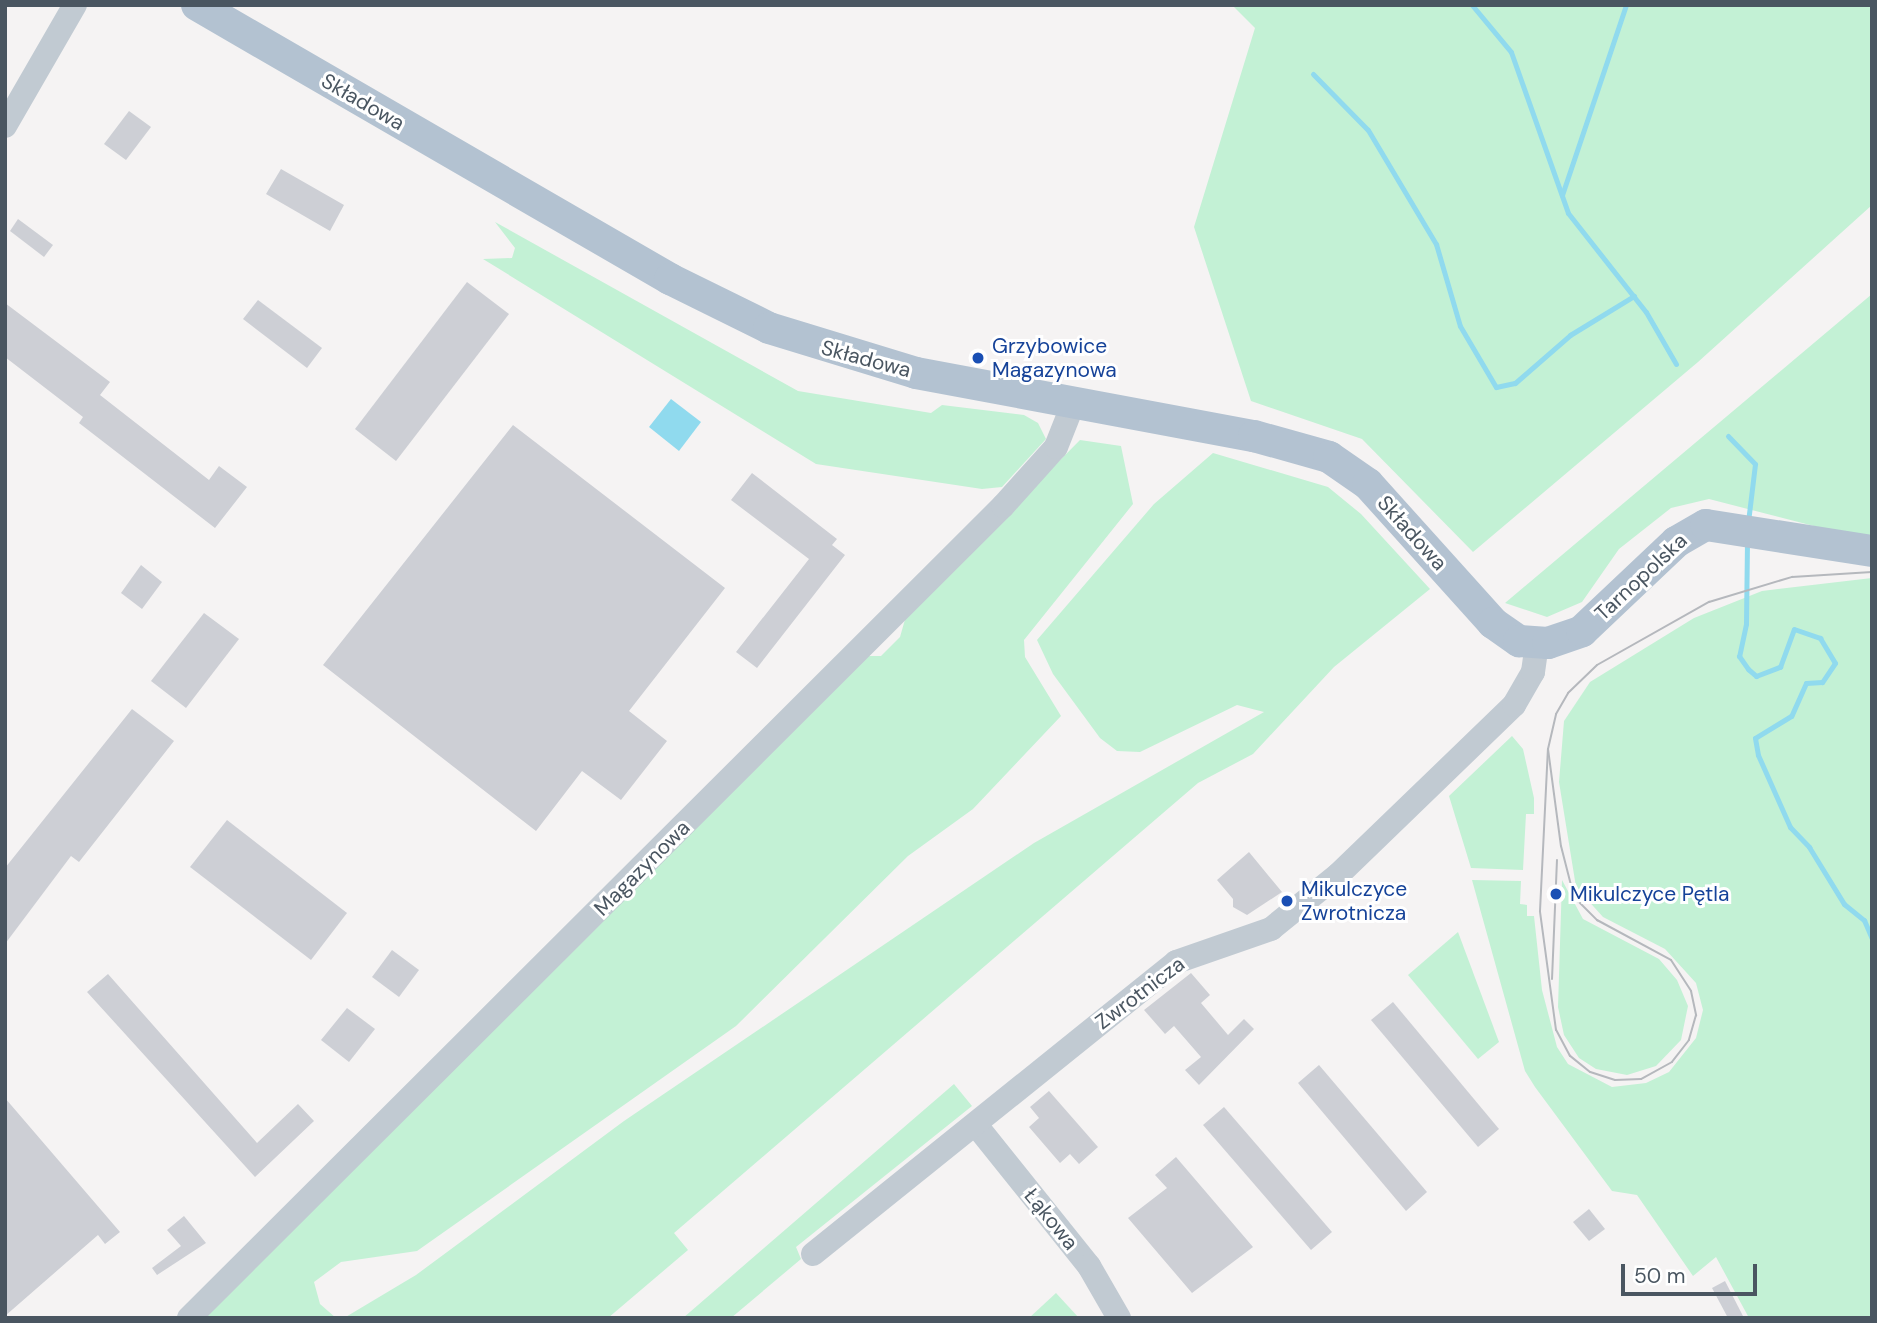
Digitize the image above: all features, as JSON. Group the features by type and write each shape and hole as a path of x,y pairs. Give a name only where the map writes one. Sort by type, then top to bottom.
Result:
{"main road":[{"name":"Składowa","path":"197,5 750,320 873,363 1073,404 1263,438 1329,457 1368,484 1498,629 1537,644"},
{"name":"Tarnopolska","path":"1537,644 1560,641 1592,624 1687,533 1726,525 1872,551"}],"street":[{"path":"5,126 75,5"},
{"name":"Magazynowa","path":"188,1318 1003,506 1056,447 1073,404"},
{"name":"Zwrotnicza","path":"813,1254 1176,962 1271,929 1339,874 1514,705 1533,672 1537,644"},
{"name":"Łąkowa","path":"976,1125 1088,1266 1119,1318"}],"green space":[{"path":"1232,5 1872,5 1872,205 1698,362 1473,552 1362,439 1251,401 1194,227 1255,28"},
{"path":"495,222 798,391 931,413 942,405 1024,415 1038,423 1046,439 1002,487 982,489 816,464 483,259 512,258 515,248"},
{"path":"1872,294 1872,541 1709,499 1671,508 1619,549 1582,602 1547,617 1505,603"},
{"path":"1080,440 1121,446 1133,504 1024,640 1025,657 1061,716 973,809 908,856 736,1026 417,1251 341,1262 314,1282 320,1304 336,1318 202,1318 867,656 881,656 900,637 906,616"},
{"path":"1213,453 1328,487 1361,514 1430,589 1334,667 1253,754 1198,783 674,1233 688,1250 608,1318 344,1318 416,1275 624,1121 1034,843 1264,712 1237,705 1140,752 1117,751 1100,738 1053,674 1037,640 1154,504"},
{"path":"1872,578 1872,1318 1749,1318 1716,1257 1693,1276 1637,1195 1612,1191 1535,1087 1525,1071 1472,880 1521,881 1520,904 1527,905 1527,916 1534,916 1542,990 1557,1047 1568,1064 1612,1087 1646,1083 1669,1072 1696,1038 1703,1010 1696,983 1665,949 1603,917 1576,887 1559,782 1564,721 1590,682 1694,618 1762,591"},
{"path":"1512,736 1523,749 1534,798 1534,814 1526,814 1523,870 1471,868 1449,796"},
{"path":"1562,880 1583,919 1659,959 1677,980 1688,1006 1681,1040 1656,1066 1627,1075 1596,1069 1579,1058 1564,1035 1558,1007"},
{"path":"1458,932 1499,1042 1478,1059 1408,975"},
{"path":"954,1084 972,1106 796,1247 801,1259 731,1318 683,1318"},
{"path":"1056,1293 1079,1318 1029,1318"}],"water":[{"path":"671,399 701,422 679,451 649,427"}],"building":[{"path":"129,111 151,127 126,160 104,144"},
{"path":"281,169 344,205 330,231 266,194"},
{"path":"18,219 53,245 44,257 10,231"},
{"path":"467,282 509,314 396,461 355,429"},
{"path":"258,300 322,348 307,368 243,319"},
{"path":"5,303 110,382 100,395 209,480 219,466 247,487 215,528 79,423 83,417 5,357"},
{"path":"513,425 725,588 629,711 667,741 621,800 582,771 536,831 323,665"},
{"path":"752,473 837,539 832,545 845,555 757,668 736,652 809,559 731,500"},
{"path":"141,565 162,582 142,609 121,593"},
{"path":"204,613 239,639 186,708 151,681"},
{"path":"132,709 174,741 79,862 71,856 5,944 5,868"},
{"path":"227,820 347,913 311,960 190,867"},
{"path":"1249,852 1282,892 1247,915 1233,907 1233,899 1217,880"},
{"path":"392,950 419,970 399,997 372,977"},
{"path":"1191,973 1210,995 1201,1003 1228,1035 1244,1019 1254,1029 1199,1085 1185,1070 1201,1057 1174,1026 1165,1034 1144,1010"},
{"path":"108,974 257,1143 298,1104 314,1121 255,1177 87,992"},
{"path":"1393,1002 1499,1129 1478,1147 1371,1020"},
{"path":"347,1008 375,1029 349,1062 321,1040"},
{"path":"1319,1065 1427,1192 1406,1211 1298,1083"},
{"path":"1049,1091 1098,1147 1079,1164 1070,1154 1060,1163 1029,1127 1039,1118 1030,1107"},
{"path":"5,1098 120,1232 105,1244 98,1235 5,1316"},
{"path":"1224,1107 1332,1232 1311,1250 1203,1125"},
{"path":"1176,1157 1253,1247 1192,1293 1128,1218 1167,1188 1155,1175"},
{"path":"1589,1209 1605,1229 1589,1241 1573,1222"},
{"path":"184,1216 206,1243 157,1275 152,1268 181,1246 167,1230"},
{"path":"1725,1281 1744,1318 1728,1318 1712,1288"}],"waterway":[{"path":"1472,5 1511,52 1568,213 1646,312 1676,364"},
{"path":"1562,195 1626,5"},
{"path":"1313,74 1368,130 1436,244 1460,326 1496,387 1515,383 1570,335 1634,296"},
{"path":"1728,436 1755,464 1748,522"},
{"path":"1747,542 1746,624 1739,656 1748,669 1756,676 1780,667 1794,629 1820,638 1835,663 1822,682 1806,683 1791,716 1755,738 1758,755 1790,827 1809,847 1844,904 1864,920 1872,939"}],"tram line":[{"path":"1548,749 1561,846 1574,897 1597,920 1671,960 1691,991 1696,1015 1689,1040 1672,1062 1641,1079 1615,1080 1590,1072 1570,1056 1556,1030 1540,911 1548,749 1556,714 1568,693 1597,665 1709,602 1792,577 1872,572"},
{"path":"1552,979 1557,860"}],"place":[{"name":"Grzybowice Magazynowa","path":"978,358"},
{"name":"Mikulczyce Pętla","path":"1556,894"},
{"name":"Mikulczyce Zwrotnicza","path":"1287,901"}]}
